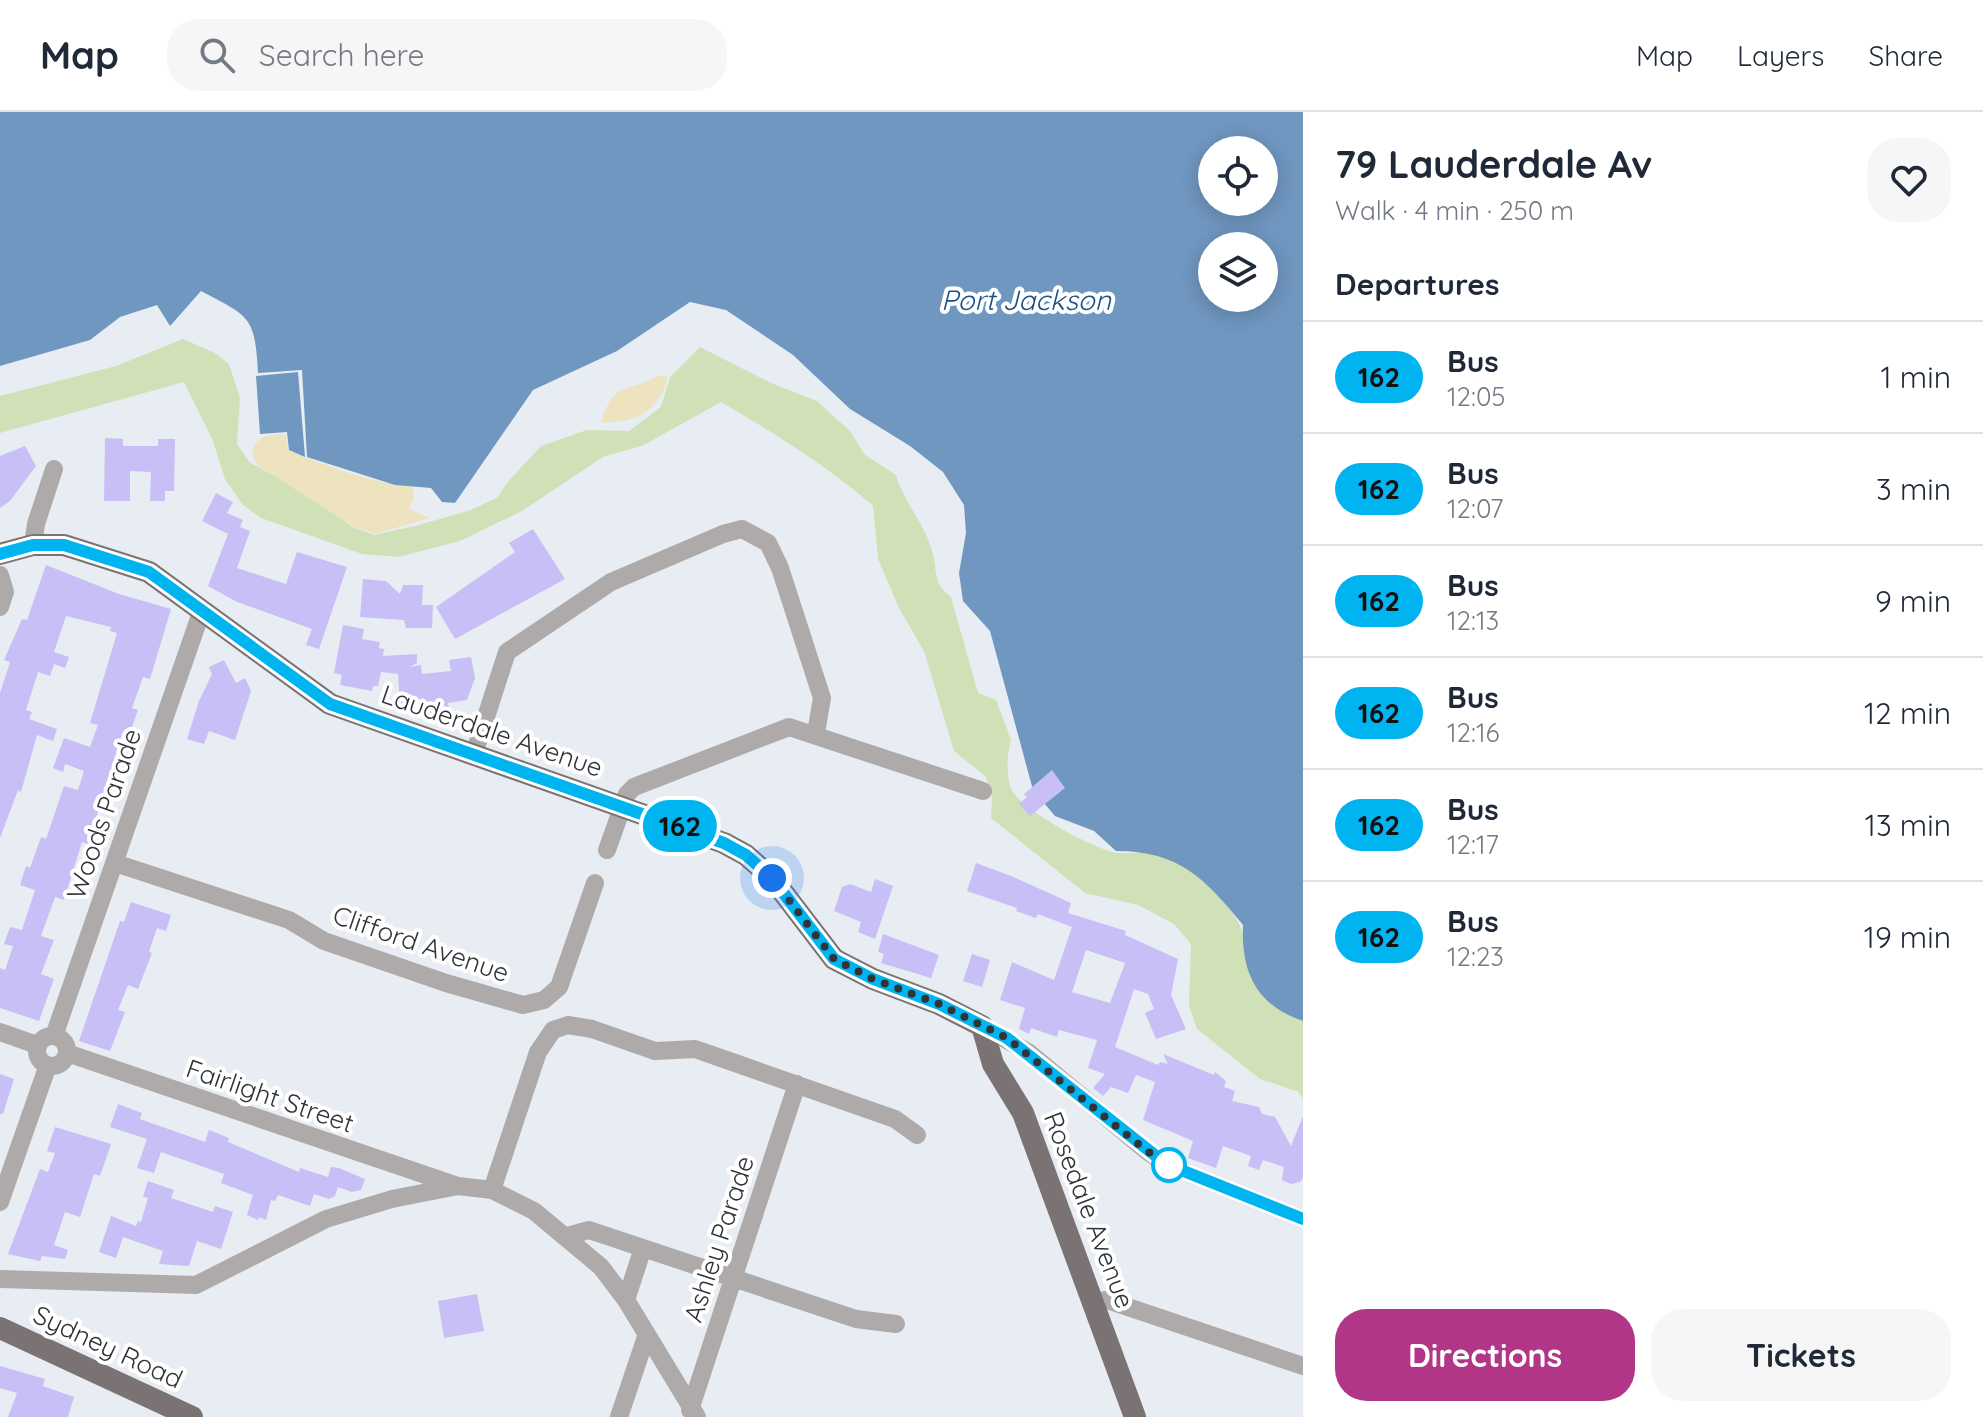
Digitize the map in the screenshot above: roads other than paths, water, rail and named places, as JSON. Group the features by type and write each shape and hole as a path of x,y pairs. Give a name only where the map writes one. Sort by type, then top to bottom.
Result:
{"main road":[{"name":"Lauderdale Avenue","path":"0,554 33,545 75,546 119,560 160,578 330,704 711,837 746,855 786,892 834,959 982,1026"},
{"name":"Rosedale Avenue","path":"982,1026 993,1064 1023,1113 1135,1417"},
{"name":"Sydney Road","path":"0,1328 192,1417"}],"street":[{"path":"33,545 36,524 54,469"},
{"path":"474,754 507,652 611,582 723,534 742,529 768,543 780,568 822,698 816,733"},
{"path":"0,575 5,592 0,607"},
{"name":"Woods Parade","path":"46,1040 115,863 202,610"},
{"path":"607,850 622,805 634,787 789,727 816,733 983,791"},
{"name":"Clifford Avenue","path":"115,863 289,920 324,941 446,983 523,1005 544,1000 559,987 595,883"},
{"path":"492,1190 538,1052 553,1030 568,1025 592,1029 655,1051 695,1049 895,1119 917,1135"},
{"name":"Lauderdale Avenue","path":"982,1026 1028,1052 1166,1164 1303,1219"},
{"path":"0,1032 46,1040 65,1044 67,1053 58,1064 48,1065 37,1055 46,1040"},
{"name":"Fairlight Street","path":"67,1053 458,1186"},
{"path":"0,1202 48,1065"},
{"name":"Ashley Parade","path":"693,1414 797,1084"},
{"path":"0,1279 196,1285 326,1219 392,1199 458,1186 492,1190 534,1211 601,1267 626,1300 693,1414"},
{"path":"567,1236 589,1230 856,1319 896,1324"},
{"path":"626,1300 643,1248"},
{"path":"1094,1302 1107,1300 1303,1366"},
{"path":"619,1417 647,1334"}],"water":[{"name":"Port Jackson","path":"0,112 1303,112 1303,1021 1274,1006 1255,985 1245,958 1243,925 1203,881 1174,862 1158,856 1116,851 1094,831 1055,816 1033,790 990,631 963,601 959,573 966,533 964,505 943,472 910,446 850,409 793,355 726,310 690,302 617,351 533,390 455,503 442,502 431,488 395,485 307,457 302,370 258,373 255,340 247,320 201,291 170,326 157,305 120,317 90,340 0,366"},
{"path":"298,372 305,457 289,450 287,432 260,434 256,376"}]}
